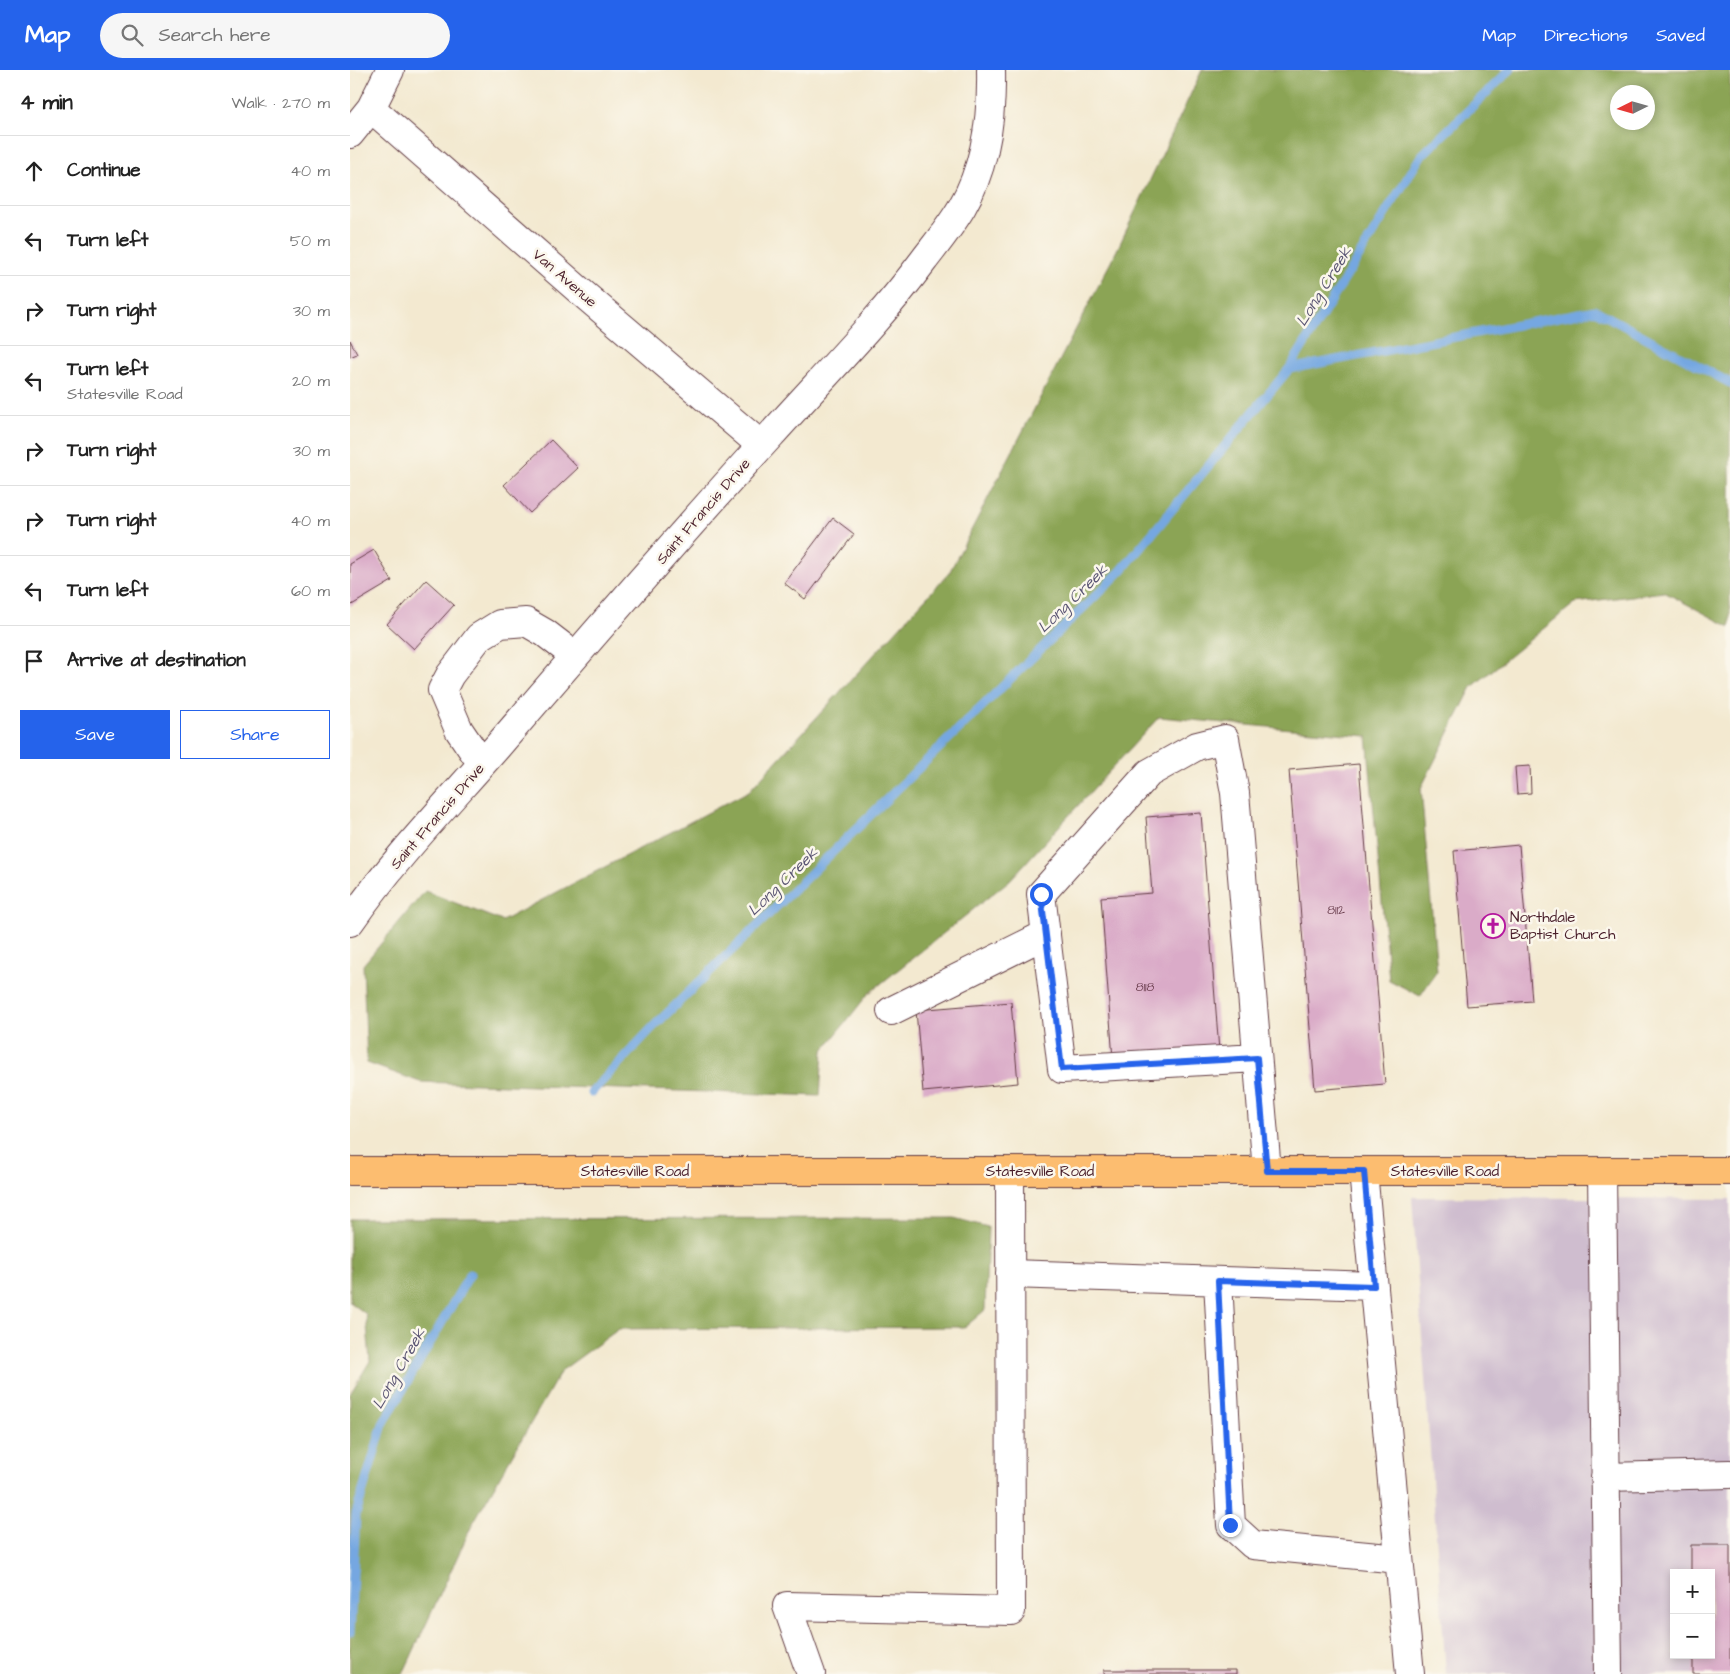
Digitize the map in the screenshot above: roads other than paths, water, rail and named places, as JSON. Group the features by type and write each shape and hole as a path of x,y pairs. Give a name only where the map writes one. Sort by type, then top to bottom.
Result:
{"main road":[{"name":"Statesville Road","path":"350,1171 1730,1170"}],"street":[{"path":"350,134 371,108 390,70"},
{"name":"Saint Francis Drive","path":"350,922 386,875 576,656 761,446 897,296 945,233 963,206 977,176 986,140 992,91 991,70"},
{"name":"Van Avenue","path":"371,108 581,292 761,446"},
{"path":"482,764 459,730 442,690 450,674 479,637 500,624 526,622 546,633 576,656"},
{"path":"1257,1058 1062,1069 1041,894 1149,773 1197,746 1225,739 1235,793 1267,1171"},
{"path":"891,1011 1046,934"},
{"path":"812,1674 788,1606 1011,1611 1010,1170"},
{"path":"1364,1171 1410,1674"},
{"path":"1602,1171 1608,1674"},
{"path":"1010,1274 1374,1286"},
{"path":"1218,1281 1230,1525 1253,1545 1399,1558"},
{"path":"1605,1477 1730,1474"}],"waterway":[{"name":"Long Creek","path":"591,1093 652,1028 1121,571 1289,369 1421,156 1510,70"},
{"path":"1289,369 1595,310 1730,383"},
{"name":"Long Creek","path":"350,1632 356,1514 383,1424 470,1274"}],"place":[{"name":"Northdale Baptist Church","path":"1493,926"}]}
